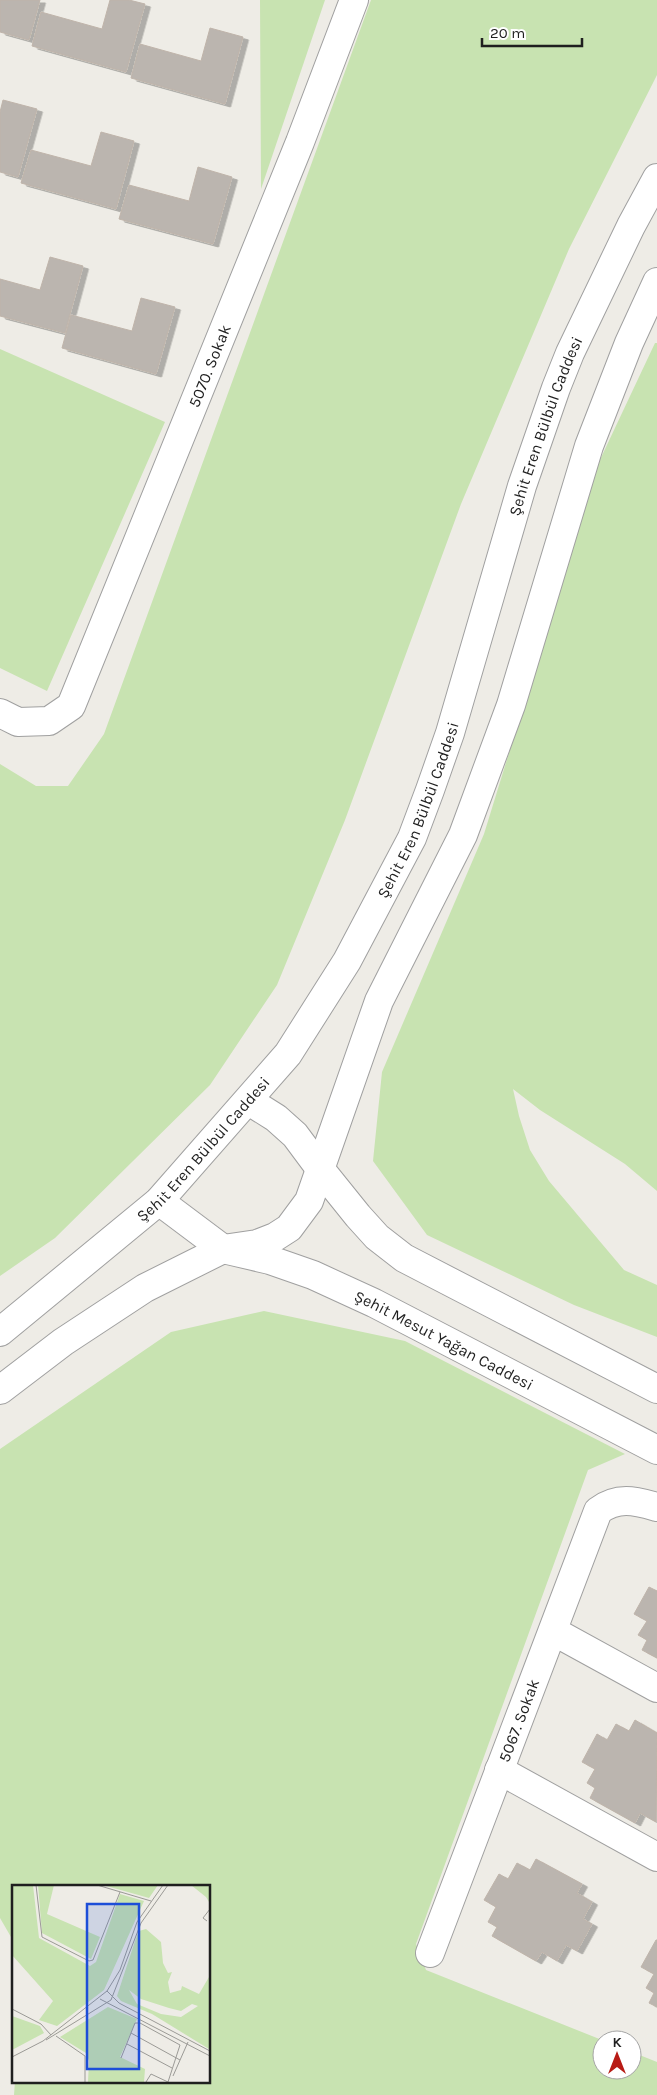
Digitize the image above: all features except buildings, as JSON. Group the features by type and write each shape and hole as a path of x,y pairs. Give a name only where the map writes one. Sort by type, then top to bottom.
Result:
{"street":[{"name":"5070. Sokak","path":"0,713 18,722 49,722 71,706 300,142 354,0"},
{"name":"Şehit Eren Bülbül Caddesi","path":"0,1332 158,1201 249,1101 288,1054 342,969 412,838 450,733 522,486 556,388 578,336 631,226 657,178"},
{"path":"0,1390 63,1342 145,1288 223,1249 257,1244 275,1237 289,1228 310,1201 379,1001 462,836 511,705 589,446 629,343 657,282"},
{"path":"249,1101 276,1118 295,1135 358,1216 377,1237 404,1258 657,1389"},
{"path":"158,1201 223,1249"},
{"name":"Şehit Mesut Yağan Caddesi","path":"223,1249 270,1260 313,1275 374,1303 657,1450"},
{"name":"5067. Sokak","path":"430,1952 598,1511 609,1504 621,1500 657,1507"},
{"path":"553,1631 657,1688"},
{"path":"499,1770 657,1857"}],"green space":[{"path":"260,0 325,0 261,189"},
{"path":"371,0 657,0 657,75 569,249 461,504 345,820 277,985 210,1085 55,1238 0,1276 0,764 36,786 68,786 104,734"},
{"path":"655,343 657,343 657,1191 625,1164 540,1110 513,1089 530,1150 549,1181 624,1270 657,1285 657,1337 574,1305 427,1235 373,1161 382,1072 484,834 598,464"},
{"path":"0,349 165,422 47,691 0,668"},
{"path":"264,1311 405,1341 625,1454 588,1470 416,1944 426,1970 592,2036 592,2080 642,2080 642,2056 657,2062 657,2095 14,2095 15,2082 210,2082 210,1885 12,1885 12,1941 0,1918 0,1449 171,1332"}]}
